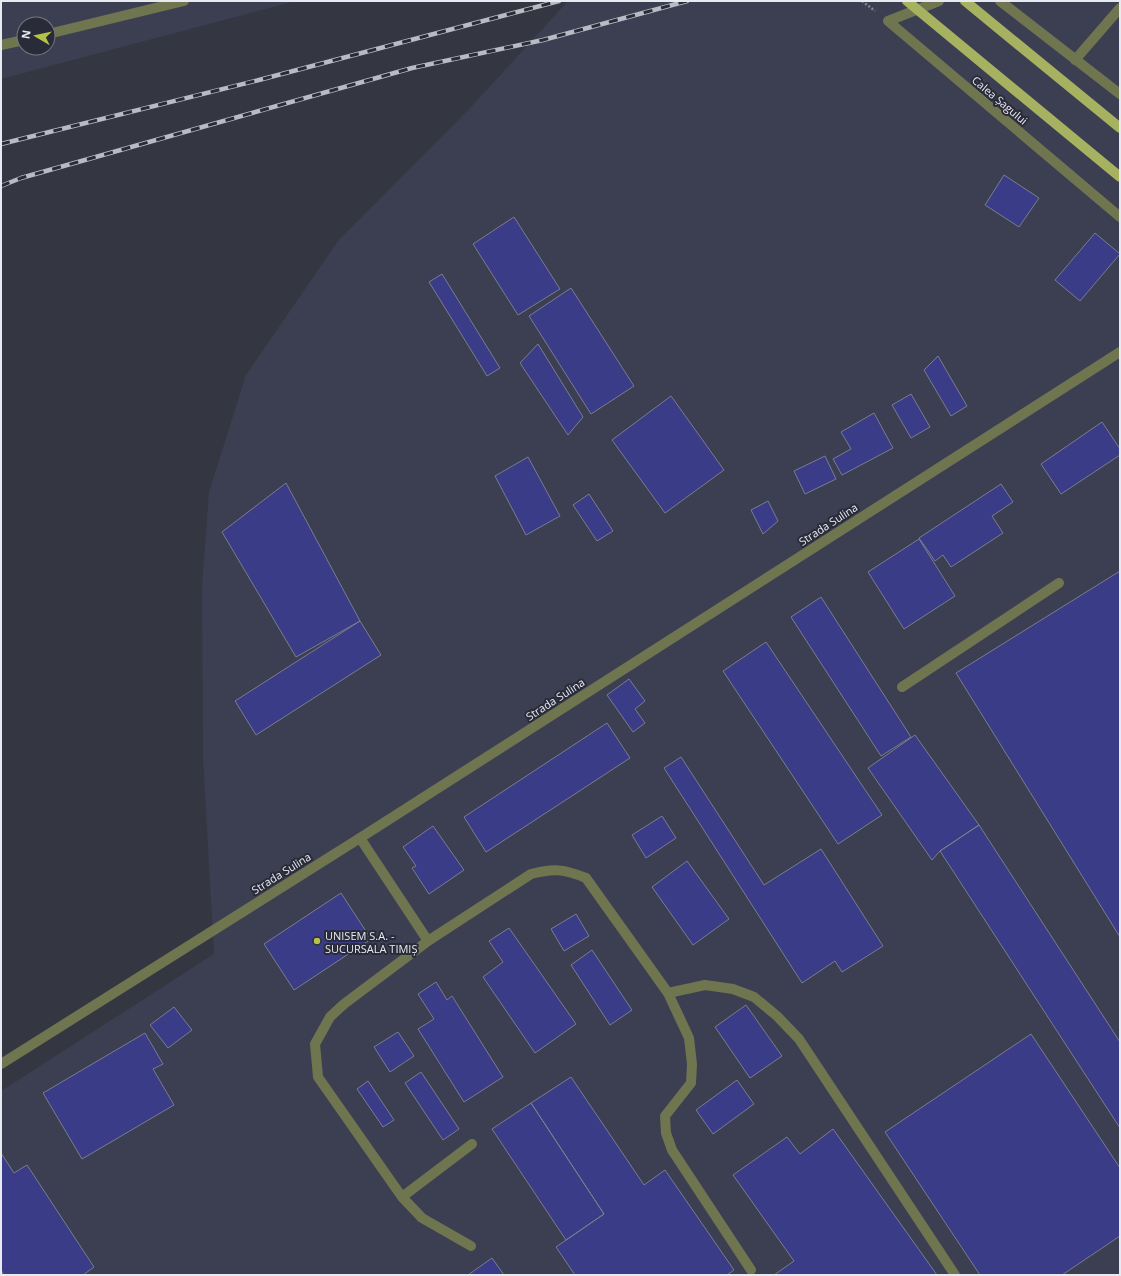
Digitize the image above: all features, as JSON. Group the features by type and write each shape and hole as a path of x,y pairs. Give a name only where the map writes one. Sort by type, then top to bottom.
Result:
{"main road":[{"name":"Calea Șagului","path":"907,1 1120,177"},
{"path":"965,1 1120,128"}],"street":[{"path":"56,32 184,1"},
{"name":"Calea Șagului","path":"939,1 888,21 1120,217"},
{"path":"1000,1 1120,94"},
{"path":"1075,60 1120,8"},
{"path":"1,45 16,42"},
{"name":"Strada Sulina","path":"1,1064 360,838 1120,352"},
{"path":"902,687 1059,584"},
{"path":"360,838 428,941"},
{"path":"471,1246 422,1218 402,1198 318,1077 316,1044 330,1018 344,1004 428,941 531,874 549,870 568,870 586,878 668,994 689,1038 692,1064 691,1083 665,1116 666,1133 672,1150 751,1270"},
{"path":"668,994 705,985 733,989 754,997 777,1016 799,1039 955,1275"},
{"path":"402,1198 472,1144"}],"shaded area":[{"path":"1,1 296,1 1,79"},
{"path":"568,1 1120,1 1120,1275 1,1275 1,1091 214,954 203,758 202,586 209,492 246,375 338,241 471,107"}],"building":[{"path":"1004,175 1039,198 1019,227 985,205"},
{"path":"514,217 560,289 518,315 473,244"},
{"path":"1095,233 1120,254 1080,301 1055,280"},
{"path":"442,274 500,368 487,376 429,282"},
{"path":"571,288 634,386 591,414 529,316"},
{"path":"538,344 583,417 568,435 520,363"},
{"path":"938,356 967,406 951,416 924,370"},
{"path":"911,394 930,427 911,438 892,405"},
{"path":"671,396 724,470 665,513 612,440"},
{"path":"874,413 893,448 842,475 833,459 851,449 841,432"},
{"path":"1102,422 1120,449 1120,455 1061,494 1041,464"},
{"path":"825,456 836,479 805,494 794,471"},
{"path":"528,457 560,516 526,535 495,476"},
{"path":"286,483 360,621 296,657 222,532"},
{"path":"1001,484 1013,502 992,516 1003,533 951,567 943,555 935,561 919,538"},
{"path":"589,494 613,531 597,541 573,505"},
{"path":"768,501 778,521 763,534 751,510"},
{"path":"919,539 955,596 904,629 868,572"},
{"path":"1120,571 1120,937 956,673"},
{"path":"821,597 911,737 881,756 791,617"},
{"path":"360,621 381,655 256,735 235,701"},
{"path":"766,642 882,815 838,844 723,671"},
{"path":"629,679 645,701 635,709 645,723 633,732 607,695"},
{"path":"607,723 630,758 486,852 464,817"},
{"path":"915,735 979,825 940,851 932,860 868,768"},
{"path":"681,757 764,885 821,849 883,946 842,972 835,961 802,983 664,768"},
{"path":"662,816 676,838 646,858 632,835"},
{"path":"979,825 1120,1042 1120,1128 940,851"},
{"path":"433,826 464,870 429,894 412,868 416,866 403,847"},
{"path":"687,861 729,919 693,945 652,887"},
{"name":"UNISEM S.A. - SUCURSALA TIMIȘ","path":"341,893 371,939 294,990 264,944"},
{"path":"576,914 589,936 564,951 551,929"},
{"path":"509,928 576,1024 535,1053 483,977 503,962 489,941"},
{"path":"592,950 632,1010 610,1025 571,965"},
{"path":"436,982 447,1000 452,996 503,1077 464,1102 418,1029 434,1019 418,994"},
{"path":"746,1005 782,1056 750,1078 715,1027"},
{"path":"174,1007 192,1030 168,1048 150,1025"},
{"path":"398,1032 414,1056 390,1072 374,1047"},
{"path":"145,1033 163,1064 153,1069 174,1105 82,1159 43,1093"},
{"path":"1031,1034 1120,1168 1120,1236 1062,1275 980,1275 885,1132"},
{"path":"421,1072 459,1129 443,1140 405,1083"},
{"path":"571,1077 644,1185 665,1170 734,1270 727,1275 575,1275 556,1247 604,1214 531,1103"},
{"path":"737,1080 754,1104 713,1134 696,1110"},
{"path":"368,1081 394,1120 383,1127 357,1089"},
{"path":"531,1103 604,1214 566,1240 492,1129"},
{"path":"833,1129 937,1275 774,1275 794,1261 733,1175 787,1137 800,1154"},
{"path":"1,1153 14,1173 27,1165 94,1267 83,1275 4,1275 1,1270"},
{"path":"492,1258 504,1275 468,1275"}],"railway":[{"path":"1,144 259,80 559,1"},
{"path":"1,186 21,178 412,68 543,40 687,1"}],"place":[{"name":"UNISEM S.A. - SUCURSALA TIMIȘ","path":"317,941"}]}
